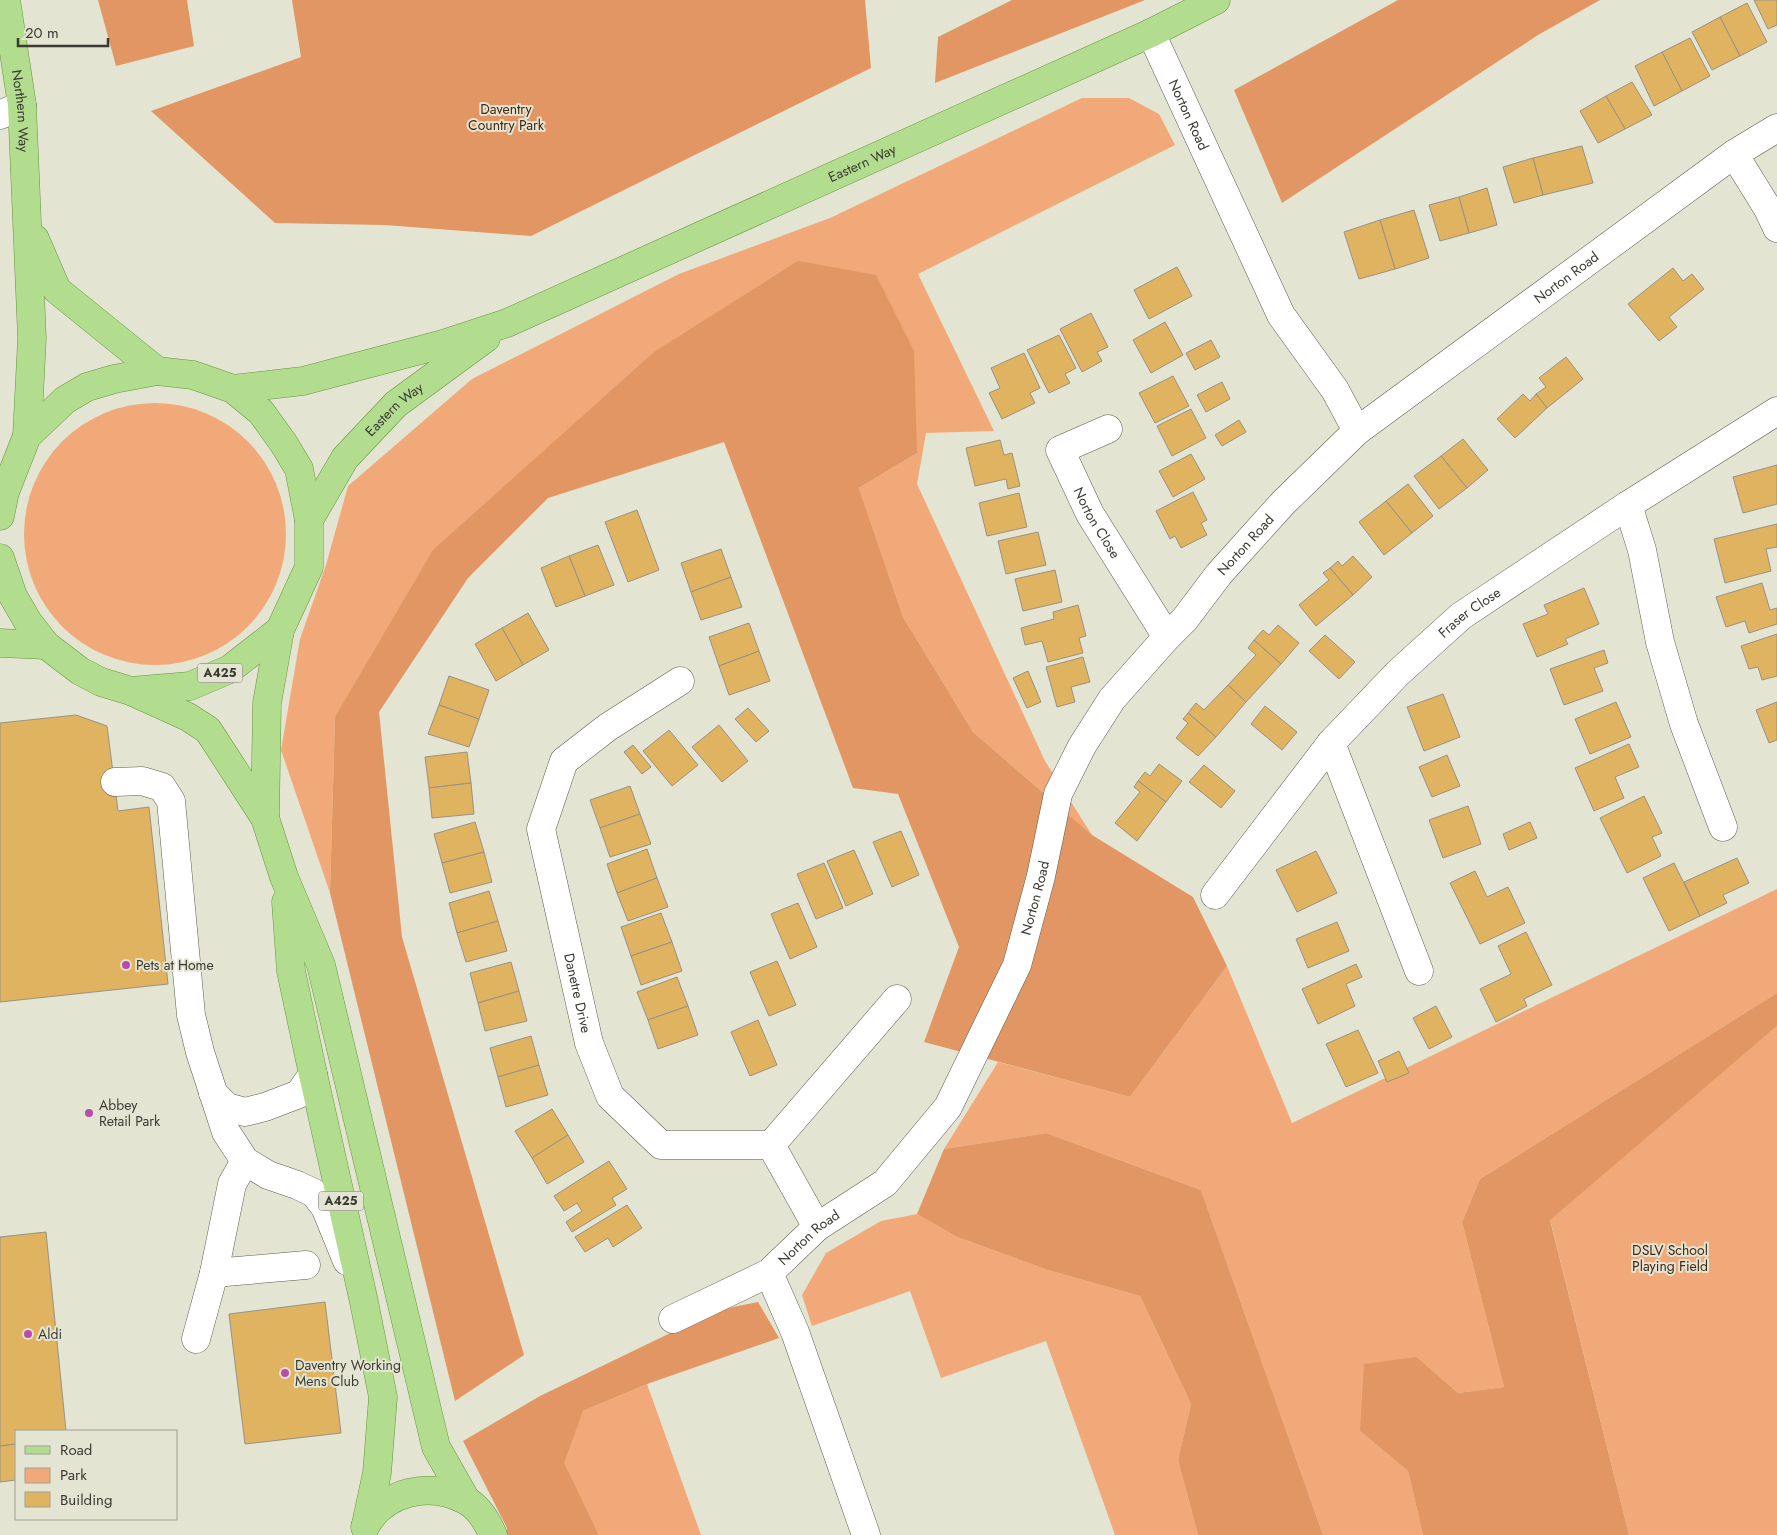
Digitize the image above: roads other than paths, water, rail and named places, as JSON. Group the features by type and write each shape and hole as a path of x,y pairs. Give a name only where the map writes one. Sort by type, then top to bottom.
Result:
{"main road":[{"name":"Northern Way","path":"6,0 11,110 28,224 32,338 27,436"},
{"name":"Eastern Way","path":"234,389 303,381 443,344 507,322 1151,33 1216,0"},
{"name":"Northern Way","path":"28,224 57,290 157,371"},
{"name":"Eastern Way","path":"309,520 345,458 396,404 507,322"},
{"name":"A425","path":"0,516 5,492 27,436 65,400 87,387 114,379 157,371 193,375 234,389 261,412 284,444 299,470 309,520 309,567 280,630 266,703 265,818"},
{"path":"0,558 13,596 28,622 46,646"},
{"name":"A425","path":"131,691 190,686 230,669 280,630"},
{"path":"0,643 46,646"},
{"name":"A425","path":"46,646 80,671 101,682 131,691 188,716 208,730 265,818 284,877 321,966 436,1447 466,1500"},
{"name":"A425","path":"284,877 291,971 383,1397 377,1473 364,1530"},
{"path":"364,1530 379,1508 398,1496 419,1490 444,1491 466,1500 488,1523 493,1535"}],"street":[{"name":"Norton Road","path":"1151,33 1280,315 1335,390 1357,431"},
{"name":"Norton Road","path":"673,1319 769,1273 818,1227 885,1183 948,1107 1017,965 1041,876 1058,794 1082,746 1112,699 1185,619 1219,574 1283,503 1357,431 1734,154 1777,128"},
{"path":"1734,154 1768,209 1777,228"},
{"name":"Fraser Close","path":"1215,895 1331,743 1398,672 1461,616 1628,505 1777,411"},
{"name":"Norton Close","path":"1108,429 1060,450 1090,514 1167,637"},
{"path":"1628,505 1642,550 1660,642 1682,715 1723,827"},
{"name":"Danetre Drive","path":"680,681 608,727 564,760 541,828 589,1042 610,1096 661,1145 770,1145"},
{"path":"1331,743 1419,971"},
{"path":"114,782 142,781 162,787 171,801 191,1015 200,1052 226,1132 244,1161 268,1175 314,1193 325,1208 364,1302"},
{"path":"818,1227 770,1145 897,999"},
{"path":"213,1093 227,1107 245,1112 265,1107 299,1094 313,1074"},
{"path":"196,1339 214,1274 232,1184 244,1161"},
{"path":"214,1274 306,1265"},
{"path":"769,1273 795,1332 866,1535"}],"place":[{"name":"Pets at Home","path":"126,965"},
{"name":"Abbey Retail Park","path":"89,1113"},
{"name":"Aldi","path":"28,1334"},
{"name":"Daventry Working Mens Club","path":"285,1373"}],"park label":[{"name":"Daventry Country Park","path":"506,118"},
{"name":"DSLV School Playing Field","path":"1670,1258"}]}
